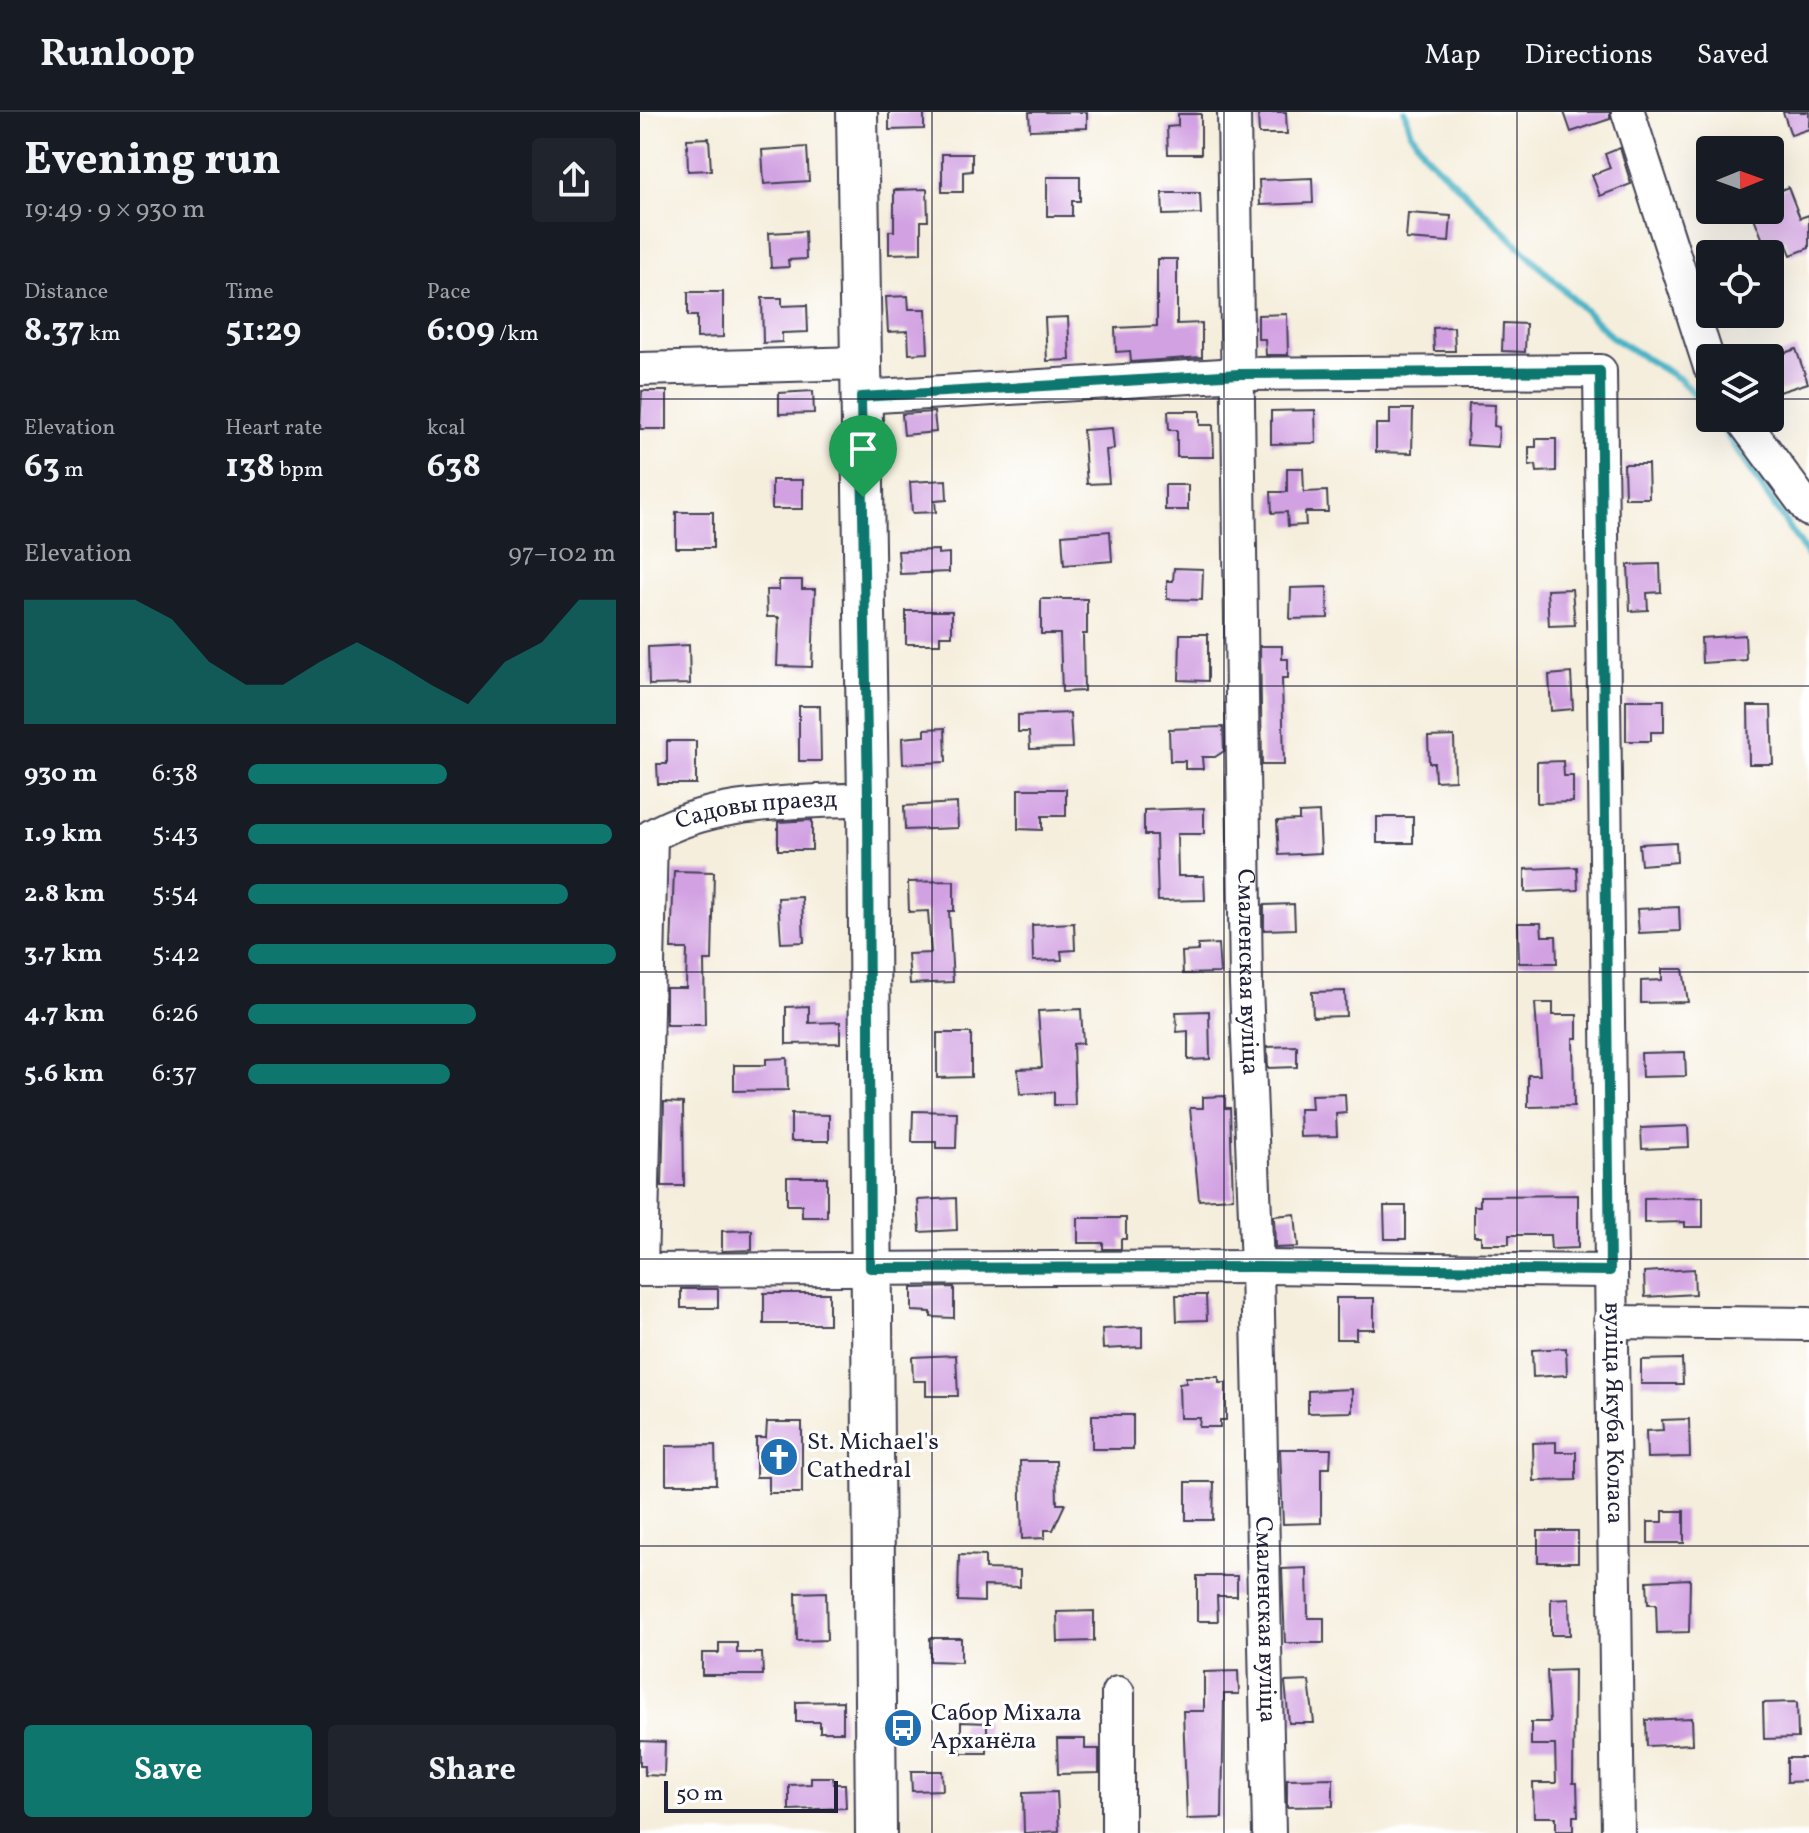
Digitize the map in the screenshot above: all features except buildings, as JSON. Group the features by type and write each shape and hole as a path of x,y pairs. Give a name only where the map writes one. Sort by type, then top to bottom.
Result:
{"main road":[{"path":"857,112 868,799 876,1833"}],"street":[{"name":"Смаленская вуліца","path":"1234,112 1246,985 1257,1267 1269,1833"},
{"path":"1628,112 1703,344"},
{"path":"640,369 861,380 1239,374"},
{"name":"вуліца Якуба Коласа","path":"1239,374 1600,371 1618,1833"},
{"path":"1751,432 1809,510"},
{"name":"Садовы праезд","path":"640,1270 651,836 672,824 754,805 868,799"},
{"path":"640,1270 1257,1267 1610,1271"},
{"path":"1610,1322 1809,1324"},
{"path":"1118,1693 1118,1833"}],"waterway":[{"path":"1405,112 1411,132 1426,155 1613,338 1681,380 1696,396"},
{"path":"1724,432 1809,557"}],"place":[{"name":"St. Michael's Cathedral","path":"779,1457"},
{"name":"Сабор Міхала Арханёла","path":"903,1728"}],"route":[{"path":"1600,371 1610,1271 1257,1267 870,1268 863,497 861,397 1239,374 1600,371"}]}
